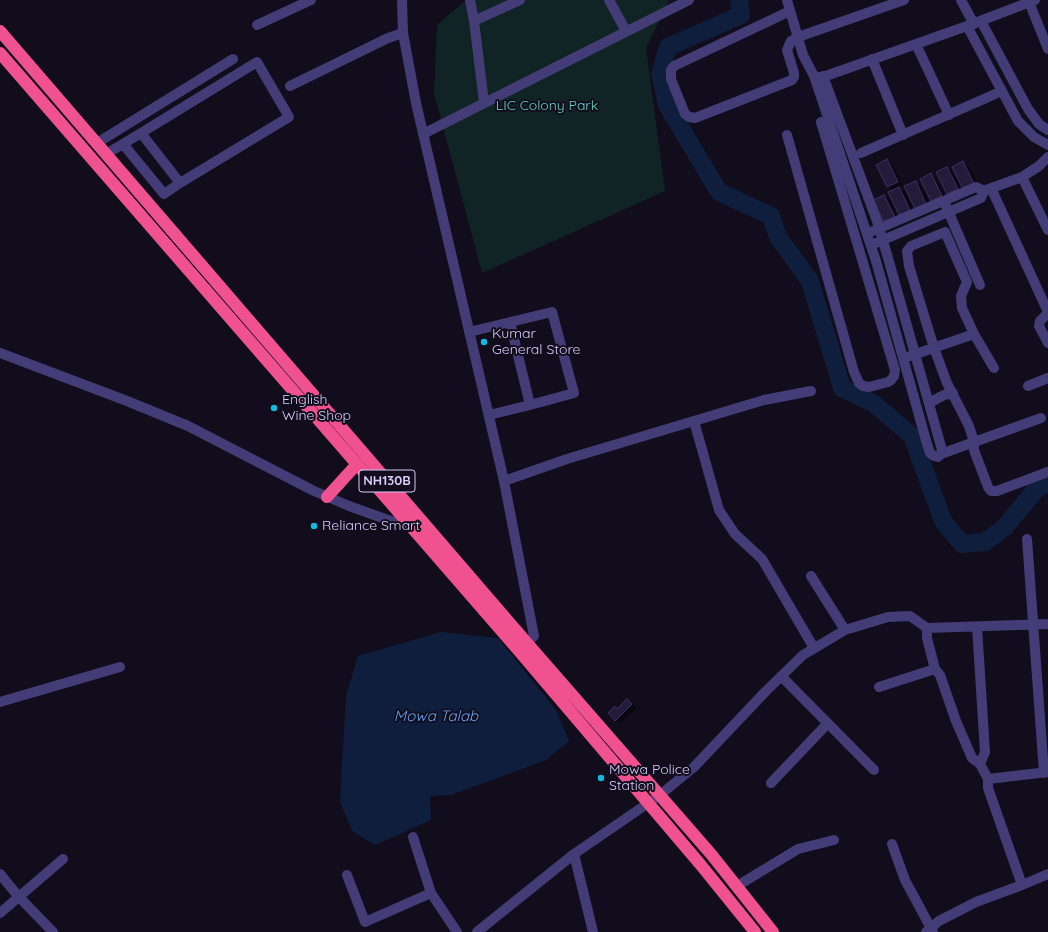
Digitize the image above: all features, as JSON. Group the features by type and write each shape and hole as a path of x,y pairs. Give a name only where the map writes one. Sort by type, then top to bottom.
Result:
{"highway":[{"name":"NH130B","path":"0,31 97,143 523,647 754,932"},
{"name":"NH130B","path":"0,53 408,522 712,854 773,932"},
{"path":"327,497 357,464"}],"street":[{"path":"258,25 311,0"},
{"path":"402,0 403,33 423,134 504,481 534,636 523,647"},
{"path":"470,0 484,102"},
{"path":"474,21 520,0"},
{"path":"610,0 626,32"},
{"path":"423,134 688,0"},
{"path":"787,0 804,55 819,76 879,228 942,450 941,454"},
{"path":"790,11 674,66 671,70 671,79 685,114 689,117 695,118 792,80 794,73 787,50 791,42 798,37 887,3 904,0"},
{"path":"961,0 974,24 1028,109 1039,124 1048,130"},
{"path":"819,76 872,60 974,24 1032,1 1048,49"},
{"path":"974,24 1002,91 1018,121 1034,137 1048,145"},
{"path":"290,86 388,38 403,33"},
{"path":"916,44 949,115"},
{"path":"97,143 233,59"},
{"path":"872,60 903,135"},
{"path":"106,154 122,144 141,133 257,62 289,117 164,194 122,144"},
{"path":"819,76 870,239 930,453 934,456 938,456 1041,418"},
{"path":"861,153 1002,91"},
{"path":"787,135 854,372 862,386 869,387 891,380 894,376 895,370 821,122"},
{"path":"141,133 180,183"},
{"path":"870,239 879,228 944,201 976,188 988,189 1022,177 1048,158"},
{"path":"1022,177 1048,230"},
{"path":"857,243 870,239 883,240 981,198 988,189"},
{"path":"988,189 1048,312 1040,321 1039,326 1048,343"},
{"path":"944,201 980,285"},
{"path":"994,368 974,334 962,308 961,296 967,282 945,232 911,246 907,251 909,266 934,348 947,383 970,426 974,442 974,450 988,487 993,492 1048,472"},
{"path":"884,288 896,284"},
{"path":"469,332 552,312 574,393 489,414"},
{"path":"894,324 906,320"},
{"path":"510,322 530,405"},
{"path":"903,358 974,334"},
{"path":"0,353 127,401 188,426 327,497 391,521 408,522"},
{"path":"1028,386 1048,378"},
{"path":"504,481 567,459 764,400 811,391"},
{"path":"929,403 940,397 953,393"},
{"path":"694,421 719,510 735,534 762,559 814,648"},
{"path":"988,779 1046,772 1027,539"},
{"path":"811,576 845,630"},
{"path":"477,932 574,854 660,796 694,767 803,655 845,630 888,617 910,616 927,628 1048,624"},
{"path":"977,627 985,752 980,764"},
{"path":"927,628 927,638 935,669 940,675 956,721 972,758 980,764 988,779 988,788 1022,885"},
{"path":"0,702 120,667"},
{"path":"879,687 935,669"},
{"path":"781,676 874,770"},
{"path":"771,783 828,723"},
{"path":"413,837 431,893 457,932"},
{"path":"737,886 798,849 834,840"},
{"path":"892,844 905,880 930,931 939,921 976,902 1048,874"},
{"path":"574,854 593,932"},
{"path":"0,913 63,859"},
{"path":"0,874 18,896 53,932"},
{"path":"347,875 365,922 431,893"}],"green space":[{"name":"LIC Colony Park","path":"466,0 669,0 646,48 665,191 482,273 434,93 437,25"}],"water":[{"name":"Mowa Talab","path":"441,632 498,638 556,710 569,741 546,760 451,795 430,796 431,820 375,845 352,831 340,802 346,696 358,656"}],"building":[{"path":"887,159 898,182 887,187 876,165"},
{"path":"963,161 974,184 963,189 952,167"},
{"path":"947,167 958,189 947,194 936,172"},
{"path":"931,173 942,196 931,201 920,179"},
{"path":"916,181 926,204 915,209 904,186"},
{"path":"899,187 910,210 899,215 888,192"},
{"path":"884,195 895,217 884,222 873,200"},
{"path":"627,699 632,704 615,721 608,713 615,706 617,709"}],"waterway":[{"path":"739,0 741,15 668,47 660,74 667,105 719,192 771,216 778,237 810,281 842,388 873,403 912,436 943,521 962,544 985,542 1005,527 1037,488 1048,483"}],"place":[{"name":"Kumar General Store","path":"484,342"},
{"name":"English Wine Shop","path":"274,408"},
{"name":"Reliance Smart","path":"314,526"},
{"name":"Mowa Police Station","path":"601,778"}]}
